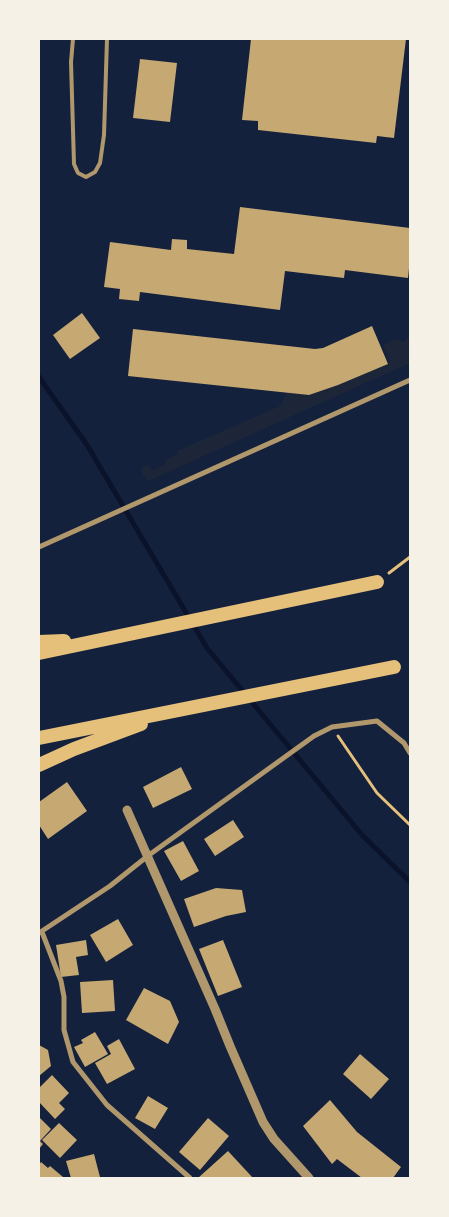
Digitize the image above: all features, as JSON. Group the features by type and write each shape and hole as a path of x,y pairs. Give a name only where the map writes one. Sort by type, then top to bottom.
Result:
{"highway":[{"path":"39,652 105,640 377,582"},
{"path":"39,642 105,640"},
{"path":"39,738 394,668"},
{"path":"39,765 74,749 182,709"}],"street":[{"path":"39,547 410,380"},
{"path":"190,1178 107,1105 73,1062 64,1030 64,997 60,980 40,932 110,886 314,736 332,727 377,721 404,743 410,753"},
{"path":"127,810 149,856 263,1122 280,1146 309,1178"}],"lane":[{"path":"74,39 71,62 74,164 78,173 86,177 95,172 100,163 104,135 107,39"}],"path":[{"path":"377,582 410,557"},
{"path":"332,727 377,793 410,825"}],"shaded area":[{"path":"410,335 410,363 148,481 140,470 148,464 152,471 166,463 164,461 178,454 177,451 280,406 287,392 309,395 388,364 390,362 383,345 395,339 404,342"}],"building":[{"path":"251,39 406,39 394,138 377,136 376,143 258,130 258,121 242,120"},
{"path":"140,59 177,63 170,122 133,118"},
{"path":"240,207 410,228 408,278 345,270 344,278 285,271 280,310 140,292 139,301 119,299 120,289 104,287 110,242 171,250 172,239 187,240 187,249 234,254"},
{"path":"82,313 100,338 70,359 53,335"},
{"path":"372,326 388,364 309,395 128,376 133,329 315,349 323,348"},
{"path":"181,767 192,789 153,808 143,787"},
{"path":"67,782 87,811 48,839 39,825 39,802"},
{"path":"233,820 244,837 215,856 204,839"},
{"path":"183,841 199,871 181,881 164,851"},
{"path":"216,888 242,890 246,912 226,916 194,927 184,899"},
{"path":"118,919 133,945 106,962 90,935"},
{"path":"86,940 88,955 76,957 79,975 61,977 56,945"},
{"path":"223,940 242,987 218,996 199,949"},
{"path":"113,980 115,1011 82,1013 80,982"},
{"path":"144,988 170,1001 179,1022 168,1044 126,1020"},
{"path":"95,1032 108,1054 85,1067 74,1047 83,1043 81,1040"},
{"path":"119,1039 135,1069 107,1084 95,1063 111,1054 107,1046"},
{"path":"39,1045 48,1050 51,1066 39,1076"},
{"path":"360,1054 389,1079 371,1099 343,1074"},
{"path":"52,1075 69,1093 59,1103 65,1109 55,1119 39,1102 39,1088"},
{"path":"148,1096 168,1108 155,1129 135,1118"},
{"path":"330,1100 357,1132 401,1167 393,1178 362,1178 337,1159 332,1164 303,1126"},
{"path":"39,1117 51,1129 40,1141 43,1144 39,1149"},
{"path":"208,1118 229,1136 200,1170 179,1152"},
{"path":"59,1123 77,1140 60,1158 42,1140"},
{"path":"228,1151 253,1178 198,1178"},
{"path":"94,1154 100,1177 71,1178 66,1161"},
{"path":"41,1162 48,1168 50,1166 63,1177 39,1178 39,1165"}],"waterway":[{"path":"39,377 87,445 207,648 362,835 410,882"}]}
